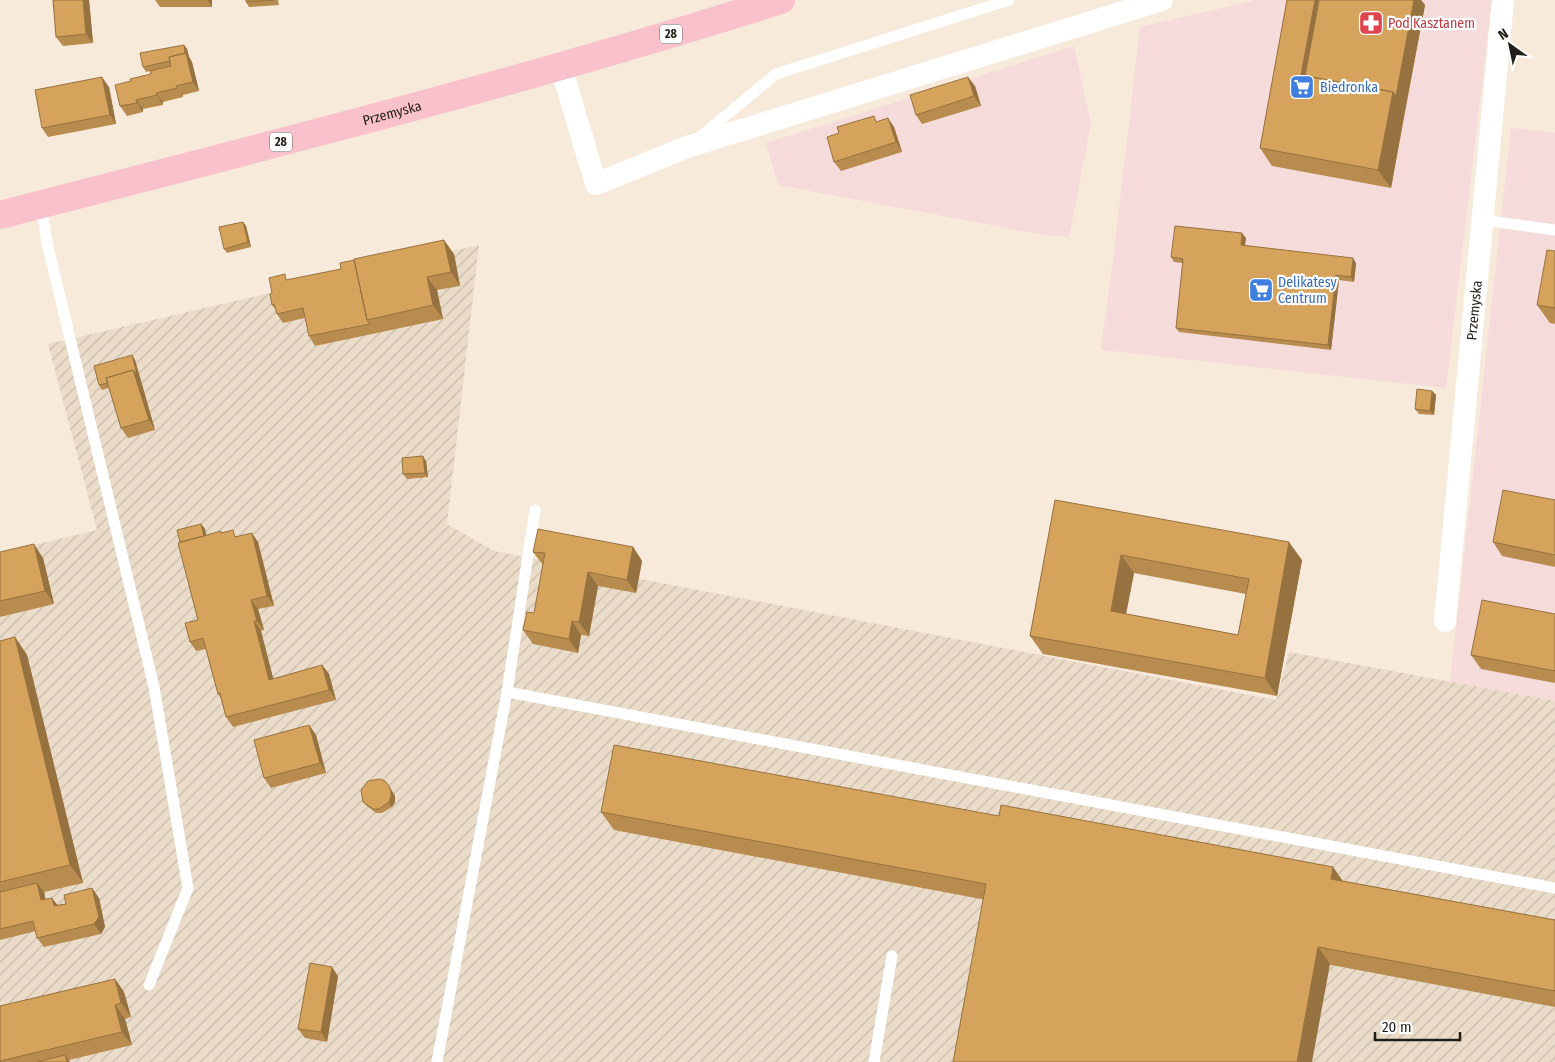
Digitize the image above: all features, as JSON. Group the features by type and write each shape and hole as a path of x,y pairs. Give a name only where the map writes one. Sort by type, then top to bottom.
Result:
{"main road":[{"name":"Przemyska","path":"0,214 360,122 561,67 781,0"}],"street":[{"path":"561,67 596,184 687,147 1162,0"},
{"name":"Przemyska","path":"1446,621 1503,0"}],"lane":[{"path":"687,147 776,74 1009,0"},
{"path":"41,204 47,243 154,687 188,888 149,985"},
{"path":"1483,220 1555,230"},
{"path":"437,1062 507,692 536,510"},
{"path":"507,692 1555,888"},
{"path":"874,1062 892,956"}],"shaded area":[{"path":"1256,0 1492,0 1446,388 1101,350 1140,27"},
{"path":"1074,46 1091,124 1069,237 1050,236 778,185 766,143"},
{"path":"1511,128 1555,133 1555,701 1450,682"},
{"path":"479,245 447,524 494,551 1276,700 1289,652 1555,701 1555,1062 0,1062 0,553 97,530 48,344"}],"building":[{"path":"53,0 83,0 86,34 56,37"},
{"path":"246,0 274,0 246,2"},
{"path":"1287,0 1315,0 1301,75 1393,92 1378,170 1260,148"},
{"path":"1319,0 1414,0 1396,96 1393,92 1305,76"},
{"path":"184,45 185,53 169,57 170,61 143,67 140,53"},
{"path":"186,53 193,82 156,93 157,95 136,100 137,103 120,106 115,85 151,74 150,71 171,66 169,57"},
{"path":"102,77 110,115 42,128 35,90"},
{"path":"968,77 974,96 916,115 910,95"},
{"path":"874,116 876,122 888,118 896,142 834,162 827,137 839,133 837,127"},
{"path":"243,222 248,242 224,249 219,227"},
{"name":"Delikatesy Centrum","path":"1175,226 1242,233 1241,245 1353,258 1351,277 1336,275 1328,345 1176,328 1183,259 1171,257"},
{"path":"444,240 451,272 427,277 433,305 367,320 354,259"},
{"path":"1547,250 1555,251 1555,308 1537,305"},
{"path":"354,260 367,320 370,324 309,336 303,308 277,314 274,304 272,305 269,278 285,274 286,280 341,269 340,263"},
{"path":"132,355 137,374 133,370 106,378 108,383 99,385 94,366"},
{"path":"133,370 149,420 121,428 106,378"},
{"path":"1417,389 1432,391 1430,411 1415,409"},
{"path":"423,456 425,473 403,474 402,458"},
{"path":"1503,490 1555,500 1555,555 1493,542"},
{"path":"1055,500 1289,542 1265,678 1030,636","holes":["1121,555 1249,579 1238,635 1111,611"]},
{"path":"201,524 204,536 180,542 177,530"},
{"path":"538,529 633,547 627,580 588,572 579,622 572,621 569,639 523,630 527,612 534,613 545,553 533,552"},
{"path":"233,530 235,537 252,533 267,596 251,600 257,621 254,621 269,680 322,665 329,690 226,717 203,638 190,642 185,623 198,620 178,543 221,531 221,533"},
{"path":"34,544 45,591 0,601 0,552"},
{"path":"1482,600 1555,614 1555,671 1471,655"},
{"path":"15,637 70,865 0,882 0,641"},
{"path":"309,725 320,763 264,778 254,740"},
{"path":"614,745 999,816 1001,805 1333,867 1331,879 1555,920 1555,991 1318,947 1297,1062 953,1062 986,884 601,812"},
{"path":"380,779 389,786 391,797 389,802 379,809 373,809 363,802 361,790 368,781"},
{"path":"37,883 41,900 52,898 54,906 66,904 64,895 92,888 99,917 94,924 37,938 33,921 0,929 0,892"},
{"path":"310,963 332,967 321,1032 298,1029"},
{"path":"115,979 121,1003 115,1005 122,1032 0,1061 0,1006"},
{"path":"65,1055 67,1062 37,1062"}],"place":[{"name":"Pod Kasztanem","path":"1371,23"},
{"name":"Biedronka","path":"1302,87"},
{"name":"Delikatesy Centrum","path":"1261,290"}]}
